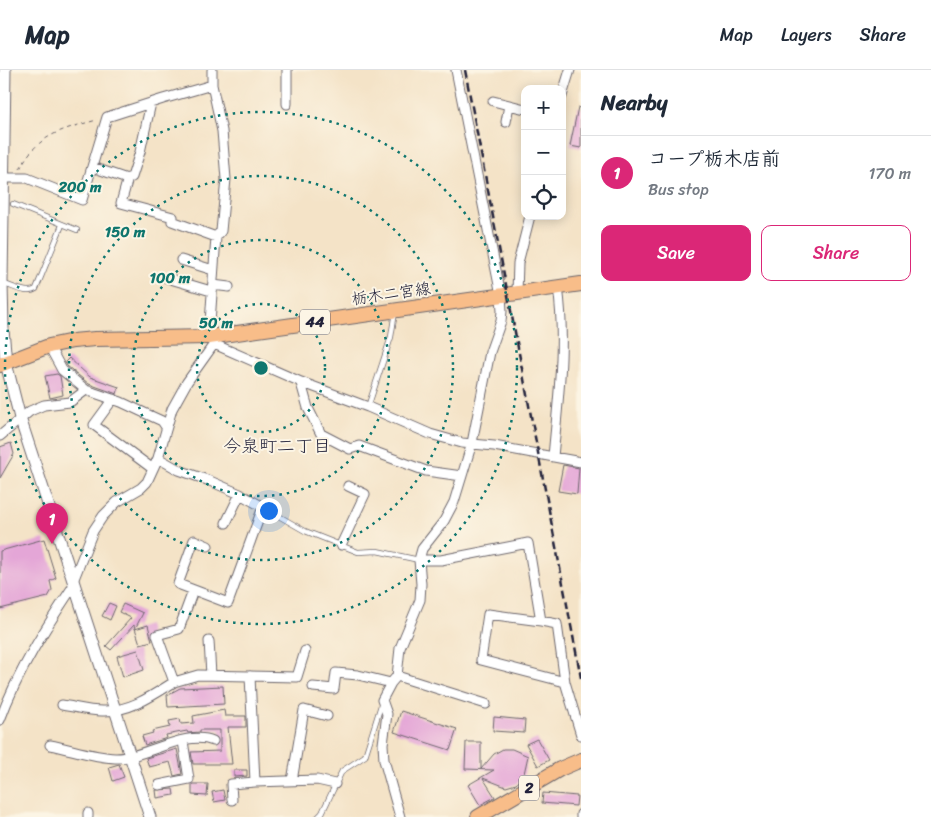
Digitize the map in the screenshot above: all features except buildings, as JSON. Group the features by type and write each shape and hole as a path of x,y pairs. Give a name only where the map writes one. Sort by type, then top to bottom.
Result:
{"main road":[{"name":"栃木二宮線","path":"3,364 49,346 95,339 211,340 581,284"},
{"name":"2","path":"478,817 560,769 581,760"}],"street":[{"path":"5,70 2,129 6,180 1,283 3,364 150,817"},
{"path":"0,720 8,699 44,630 74,583 93,531 103,516 117,502 141,488 147,482 158,458 172,409 211,340 212,288 216,237 221,231 226,179 222,131 212,85 212,70"},
{"path":"287,70 288,104"},
{"path":"400,817 384,760 383,744 387,714 382,700 394,680 400,648 420,600 419,560 422,549 444,521 454,502 472,443 490,352 501,321 501,295 456,70"},
{"path":"565,85 570,70"},
{"path":"6,180 27,178 82,200 107,117 212,85"},
{"path":"493,101 521,108"},
{"path":"151,103 140,152 132,177 128,178 121,203 173,217 172,221 216,237"},
{"path":"506,122 509,105"},
{"path":"92,168 128,178"},
{"path":"517,293 518,263 529,220"},
{"path":"181,260 214,270"},
{"path":"167,278 212,288 229,287"},
{"path":"553,457 562,359 561,311 558,287"},
{"path":"211,340 301,383 368,407 430,434 462,443 472,443 581,462"},
{"path":"49,346 62,370 86,390 113,399 152,416 162,421 166,427"},
{"path":"301,383 308,408 321,434 350,449 359,446 426,470 462,476"},
{"path":"0,436 20,418 38,406 70,402 86,390"},
{"path":"113,399 94,425 153,469"},
{"path":"158,458 179,470 210,480 263,507 228,603 178,584 194,540 208,546"},
{"path":"341,545 365,494 348,486"},
{"path":"226,523 240,494"},
{"path":"419,560 440,560 528,543 541,621"},
{"path":"174,682 157,635 179,629 193,590"},
{"path":"565,682 481,660 488,614 557,624 565,682 581,735"},
{"path":"209,641 211,675"},
{"path":"62,705 100,711 115,711 145,701 174,682 198,675 297,677 305,651"},
{"path":"312,687 334,689 336,673 358,675 394,680 486,704"},
{"path":"250,676 255,782"},
{"path":"292,781 304,710 327,716"},
{"path":"50,745 116,758 130,756 174,742 206,738 213,742"},
{"path":"159,785 189,780 183,741"},
{"path":"232,800 231,784 317,780 335,784"}],"lane":[{"path":"13,204 77,230"},
{"path":"1,283 28,292 36,289 62,224"},
{"path":"368,407 391,337 395,311"},
{"path":"263,507 305,531 358,552 377,551 419,560"},
{"path":"318,817 322,813 342,770 365,756 382,700"}],"path":[{"path":"6,180 38,143 58,131 107,117"}],"railway":[{"path":"465,70 581,678"}],"place":[{"name":"コープ栃木店前","path":"52,544"}],"district":[{"name":"今泉町二丁目","path":"277,446"}]}
